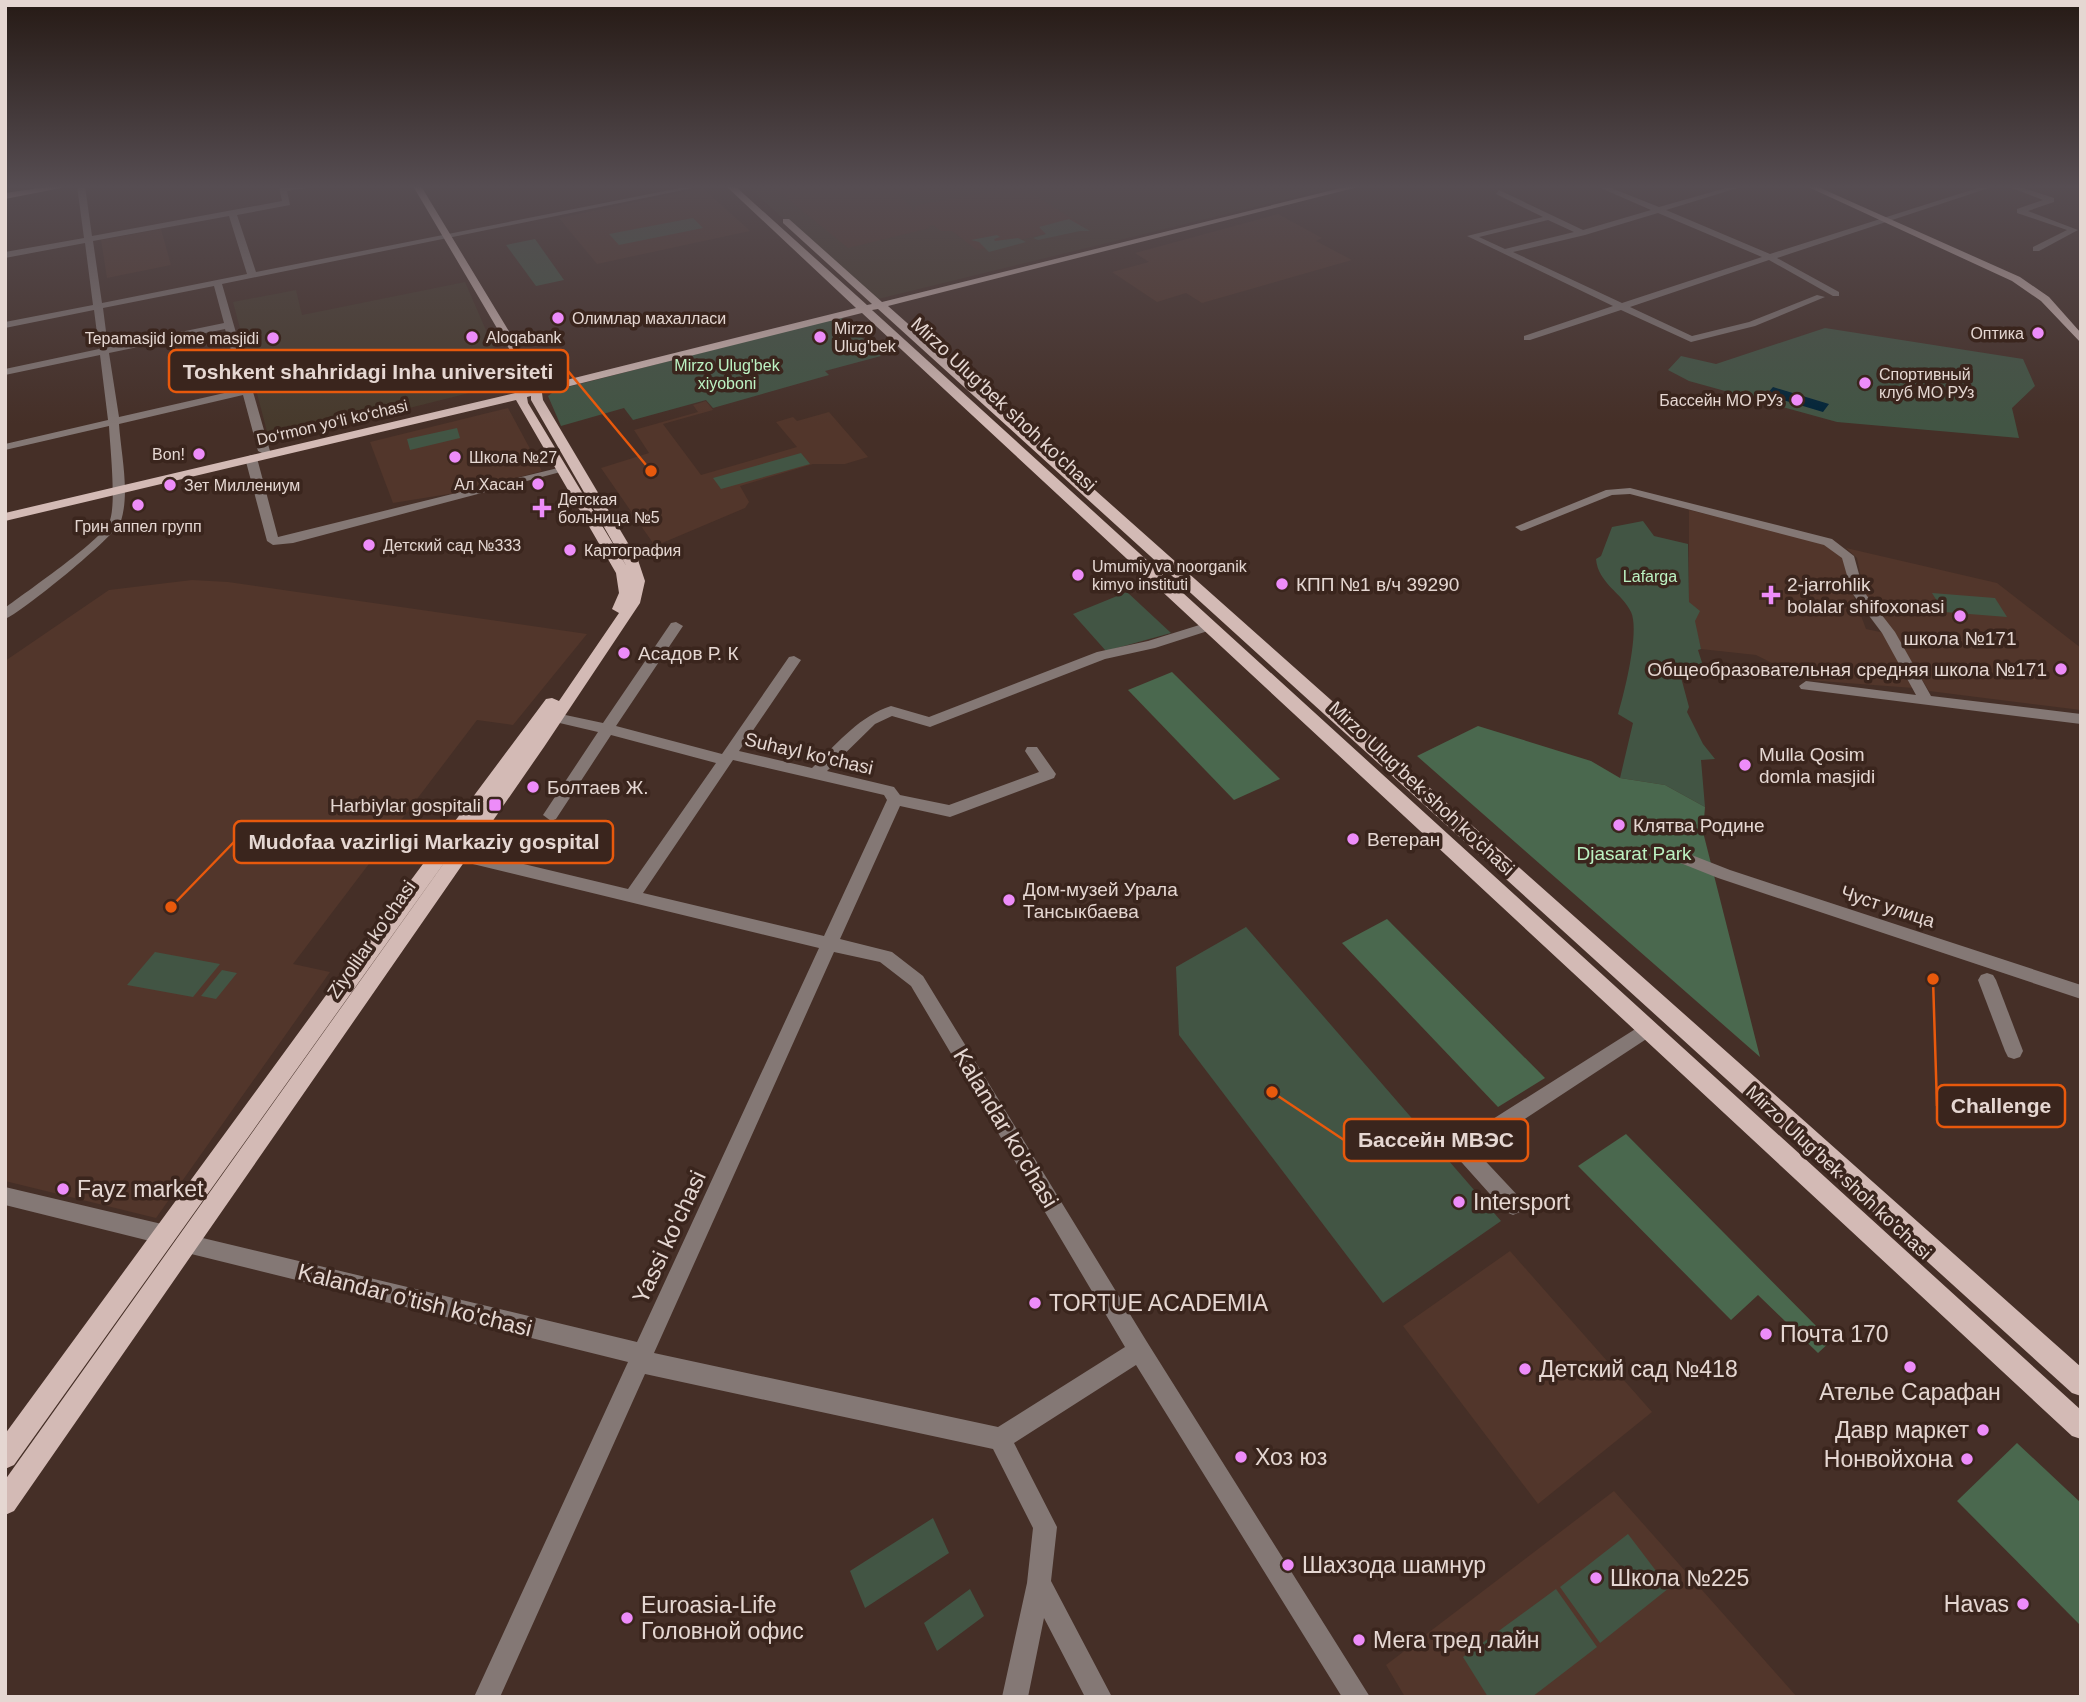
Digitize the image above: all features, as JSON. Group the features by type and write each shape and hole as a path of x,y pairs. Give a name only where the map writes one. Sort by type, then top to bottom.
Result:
{"main road":[{"name":"Ziyolilar ko'chasi","path":"5,1456 176,1239 251,1135 531,742 606,631 626,593 625,580 618,564 562,470 520,392 511,361 458,265"},
{"name":"Ziyolilar ko'chasi","path":"460,265 536,388 537,400 631,560 638,581 635,598 627,614 556,718 531,742"},
{"name":"Mirzo Ulug'bek shoh ko'chasi","path":"817,265 2081,1427"},
{"name":"Mirzo Ulug'bek shoh ko'chasi","path":"837,265 2081,1384"},
{"path":"877,302 1022,265"},
{"name":"Do‘rmon yo‘li ko‘chasi","path":"5,511 251,458 877,302 1035,265"},
{"path":"1985,265 2022,283 2045,299 2079,333"},
{"path":"896,319 896,305 911,296"},
{"name":"Do‘rmon yo‘li ko‘chasi","path":"5,517 118,486 520,392"},
{"path":"1194,612 1213,605"},
{"name":"Ziyolilar ko'chasi","path":"5,1502 176,1239"}],"street":[{"path":"8,610 94,545 115,523 118,486 114,422 93,265"},
{"path":"248,265 251,275"},
{"path":"5,325 288,265"},
{"path":"1533,265 1692,339 1752,324 1820,297"},
{"path":"1527,338 1741,265"},
{"path":"1784,265 1836,295"},
{"path":"217,282 264,451"},
{"path":"5,372 230,325"},
{"path":"5,447 246,391"},
{"path":"251,458 273,541 289,540 562,470"},
{"path":"1521,527 1611,492 1630,491 1828,542 1848,556 1858,593 1888,632 1926,700"},
{"path":"551,815 676,626"},
{"path":"816,773 870,720 891,711 930,722 1102,655 1150,645 1209,626"},
{"name":"Suhayl ko'chasi","path":"632,896 794,660"},
{"path":"1806,686 2081,719"},
{"name":"Suhayl ko'chasi","path":"556,718 727,757 816,773 889,791 895,799 942,811 961,808 1049,774 1032,751"},
{"name":"Yassi ko'chasi","path":"488,1697 895,799"},
{"name":"Kalandar ko'chasi","path":"452,852 828,944 886,955 903,966 917,981 1139,1350 1357,1697"},
{"name":"Чуст улица","path":"1684,858 1724,874 2081,992"},
{"path":"1987,980 2014,1051"},
{"path":"1513,1205 1462,1149 1648,1029"},
{"name":"Kalandar o'tish ko'chasi","path":"5,1196 642,1359 1000,1439"},
{"path":"1014,1697 1039,1583 1045,1527 1000,1439 1139,1350"},
{"path":"1039,1583 1099,1697"}],"shaded area":[{"path":"105,265 169,265 107,278"},
{"path":"835,265 1015,265 874,300"},
{"path":"1136,265 1333,265 1202,303 1186,293 1157,302 1112,272"},
{"path":"465,282 509,383 270,443 233,302 296,290 302,315"},
{"path":"706,401 713,410 663,424 701,475 797,447 776,422 793,417 797,421 829,412 868,457 845,464 813,464 740,486 749,502 745,508 655,546 601,468 649,453 634,430 698,412 693,405"},
{"name":"Школа №27","path":"508,408 542,471 467,491 393,503 370,442"},
{"name":"2-jarrohlik bolalar shifoxonasi","path":"1689,510 1825,543 1842,555 1866,629 1885,633 1914,688 1806,680 1756,655 1701,649 1689,602"},
{"name":"школа №171","path":"1846,548 1997,583 2081,648 2081,710 1929,691 1895,635 1865,597 1857,558"},
{"path":"192,580 228,582 587,634 513,725 477,720 398,824 409,827 392,850 381,848 293,964 330,972 156,1218 5,1181 5,661 109,590"},
{"name":"Детский сад №418","path":"1510,1251 1652,1412 1538,1504 1403,1326"},
{"name":"Школа №225","path":"1614,1491 1797,1697 1405,1697 1386,1665"}],"green space":[{"path":"521,265 554,265 564,280 536,286"},
{"name":"Mirzo Ulug'bek xiyoboni","path":"841,317 881,356 825,371 829,375 713,408 706,400 633,420 624,408 561,426 548,396 556,390"},
{"name":"Спортивный клуб МО РУз","path":"1825,328 2023,359 2035,386 2012,408 2019,438 1837,422 1689,381 1668,370 1681,356 1716,364"},
{"path":"457,428 460,438 410,450 407,439"},
{"path":"801,453 810,464 721,489 713,478"},
{"name":"Lafarga","path":"1643,521 1654,536 1688,544 1689,602 1700,611 1695,621 1701,649 1698,650 1705,672 1679,670 1689,707 1687,712 1703,744 1715,759 1701,760 1705,807 1665,785 1620,778 1633,723 1618,714 1630,663 1633,621 1627,605 1601,575 1596,559 1601,556 1612,527"},
{"path":"1127,592 1171,633 1106,651 1073,614"},
{"path":"1932,593 1995,598 2007,617 1944,612"},
{"path":"1172,672 1280,779 1234,800 1128,690"},
{"name":"Djasarat Park","path":"1478,726 1591,761 1620,778 1665,785 1705,807 1703,832 1760,1057 1417,756"},
{"path":"1387,919 1545,1078 1498,1107 1342,943"},
{"path":"1246,927 1501,1221 1383,1303 1179,1035 1176,967"},
{"path":"155,952 220,964 193,997 127,985"},
{"path":"222,970 237,973 216,999 201,996"},
{"path":"1626,1134 1831,1341 1818,1353 1758,1295 1731,1320 1578,1166"},
{"path":"2017,1443 2081,1503 2081,1626 1957,1501"},
{"path":"933,1518 949,1553 865,1608 850,1571"},
{"path":"1628,1534 1669,1588 1600,1643 1560,1587"},
{"path":"970,1589 984,1616 937,1651 924,1623"},
{"path":"1556,1589 1597,1647 1532,1697 1488,1697 1463,1657"}],"water":[{"name":"Бассейн МО РУз","path":"1773,387 1829,404 1823,412 1766,395"}],"place":[{"name":"Олимлар махалласи","path":"558,318"},
{"name":"Оптика","path":"2038,333"},
{"name":"Aloqabank","path":"472,337"},
{"name":"Mirzo Ulug'bek","path":"820,337"},
{"name":"Tepamasjid jome masjidi","path":"273,338"},
{"name":"Спортивный клуб МО РУз","path":"1865,383"},
{"name":"Бассейн МО РУз","path":"1797,400"},
{"name":"Bon!","path":"199,454"},
{"name":"Школа №27","path":"455,457"},
{"name":"Toshkent shahridagi Inha universiteti","path":"651,471"},
{"name":"Ал Хасан","path":"538,484"},
{"name":"Зет Миллениум","path":"170,485"},
{"name":"Грин аппел групп","path":"138,505"},
{"name":"Детская больница №5","path":"542,508"},
{"name":"Детский сад №333","path":"369,545"},
{"name":"Картография","path":"570,550"},
{"name":"Umumiy va noorganik kimyo instituti","path":"1078,575"},
{"name":"КПП №1 в/ч 39290","path":"1282,584"},
{"name":"2-jarrohlik bolalar shifoxonasi","path":"1771,595"},
{"name":"школа №171","path":"1960,616"},
{"name":"Асадов Р. К","path":"624,653"},
{"name":"Общеобразовательная средняя школа №171","path":"2061,669"},
{"name":"Mulla Qosim domla masjidi","path":"1745,765"},
{"name":"Болтаев Ж.","path":"533,787"},
{"name":"Harbiylar gospitali","path":"495,805"},
{"name":"Клятва Родине","path":"1619,825"},
{"name":"Ветеран","path":"1353,839"},
{"name":"Дом-музей Урала Тансыкбаева","path":"1009,900"},
{"name":"Mudofaa vazirligi Markaziy gospital","path":"171,907"},
{"name":"Challenge","path":"1933,979"},
{"name":"Бассейн МВЭС","path":"1272,1092"},
{"name":"Fayz market","path":"63,1189"},
{"name":"Intersport","path":"1459,1202"},
{"name":"TORTUE ACADEMIA","path":"1035,1303"},
{"name":"Почта 170","path":"1766,1334"},
{"name":"Ателье Сарафан","path":"1910,1367"},
{"name":"Детский сад №418","path":"1525,1369"},
{"name":"Давр маркет","path":"1983,1430"},
{"name":"Хоз юз","path":"1241,1457"},
{"name":"Нонвойхона","path":"1967,1459"},
{"name":"Шахзода шамнур","path":"1288,1565"},
{"name":"Школа №225","path":"1596,1578"},
{"name":"Havas","path":"2023,1604"},
{"name":"Euroasia-Life Головной офис","path":"627,1618"},
{"name":"Мега тред лайн","path":"1359,1640"}]}
